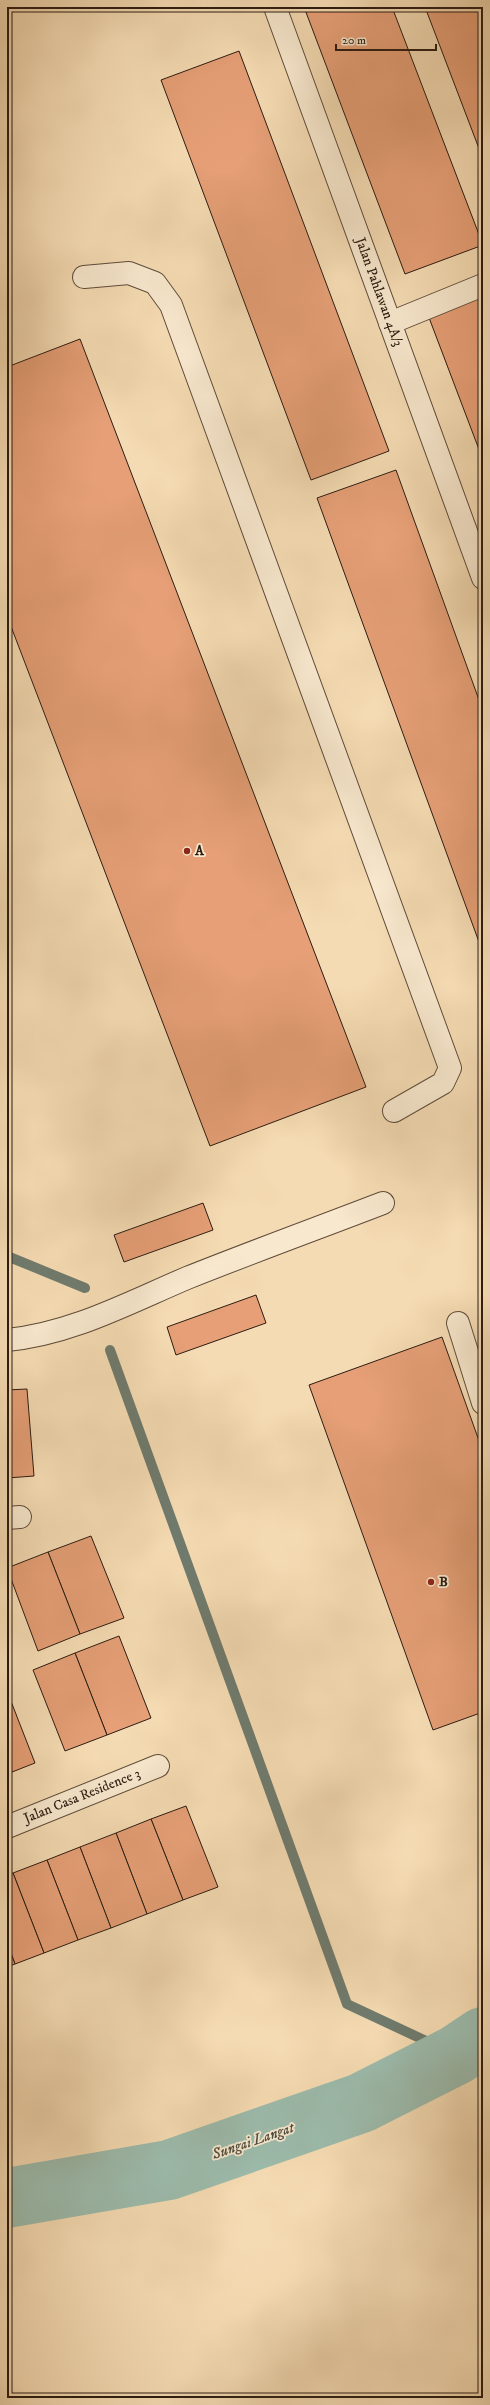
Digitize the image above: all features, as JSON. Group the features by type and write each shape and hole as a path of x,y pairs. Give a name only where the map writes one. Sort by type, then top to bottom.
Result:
{"street":[{"name":"Jalan Pahlawan 4A/3","path":"275,7 483,578"},
{"path":"84,277 129,273 156,283 171,305 450,1068 443,1083 394,1111"},
{"path":"390,323 483,285"},
{"path":"7,1340 32,1338 80,1324 189,1278 383,1203"},
{"path":"458,1323 483,1403"},
{"name":"Jalan Casa Residence 3","path":"7,1826 158,1766"}],"building":[{"path":"304,7 392,7 483,245 405,274"},
{"path":"425,7 483,7 483,159"},
{"path":"239,51 389,451 311,480 161,80"},
{"path":"483,294 483,460 428,315"},
{"name":"A","path":"80,339 366,1087 210,1146 7,616 7,367"},
{"path":"396,470 483,711 483,953 317,498"},
{"path":"203,1203 213,1230 124,1262 114,1235"},
{"path":"256,1295 266,1323 176,1355 167,1327"},
{"name":"B","path":"442,1337 483,1452 483,1712 433,1730 309,1385"},
{"path":"27,1389 34,1476 7,1478 7,1390"},
{"path":"91,1536 124,1618 80,1634 48,1552"},
{"path":"48,1552 80,1634 38,1651 7,1568"},
{"path":"119,1636 151,1718 107,1735 75,1653"},
{"path":"75,1653 107,1735 65,1751 33,1670"},
{"path":"7,1691 35,1763 7,1774"},
{"path":"186,1806 218,1887 183,1900 151,1819"},
{"path":"151,1819 183,1900 147,1914 116,1833"},
{"path":"116,1833 147,1914 111,1928 80,1847"},
{"path":"80,1847 111,1928 78,1940 47,1860"},
{"path":"47,1860 78,1940 44,1953 13,1873"},
{"path":"13,1873 44,1953 15,1964 7,1943 7,1875"},
{"path":"7,1943 15,1964 7,1967"}],"waterway":[{"path":"7,1256 85,1288"},
{"path":"110,1350 347,2004 456,2055"},
{"name":"Sungai Langat","path":"7,2198 169,2170 361,2103 456,2055 483,2037"}],"place":[{"name":"A","path":"187,851"},
{"name":"B","path":"431,1582"}]}
